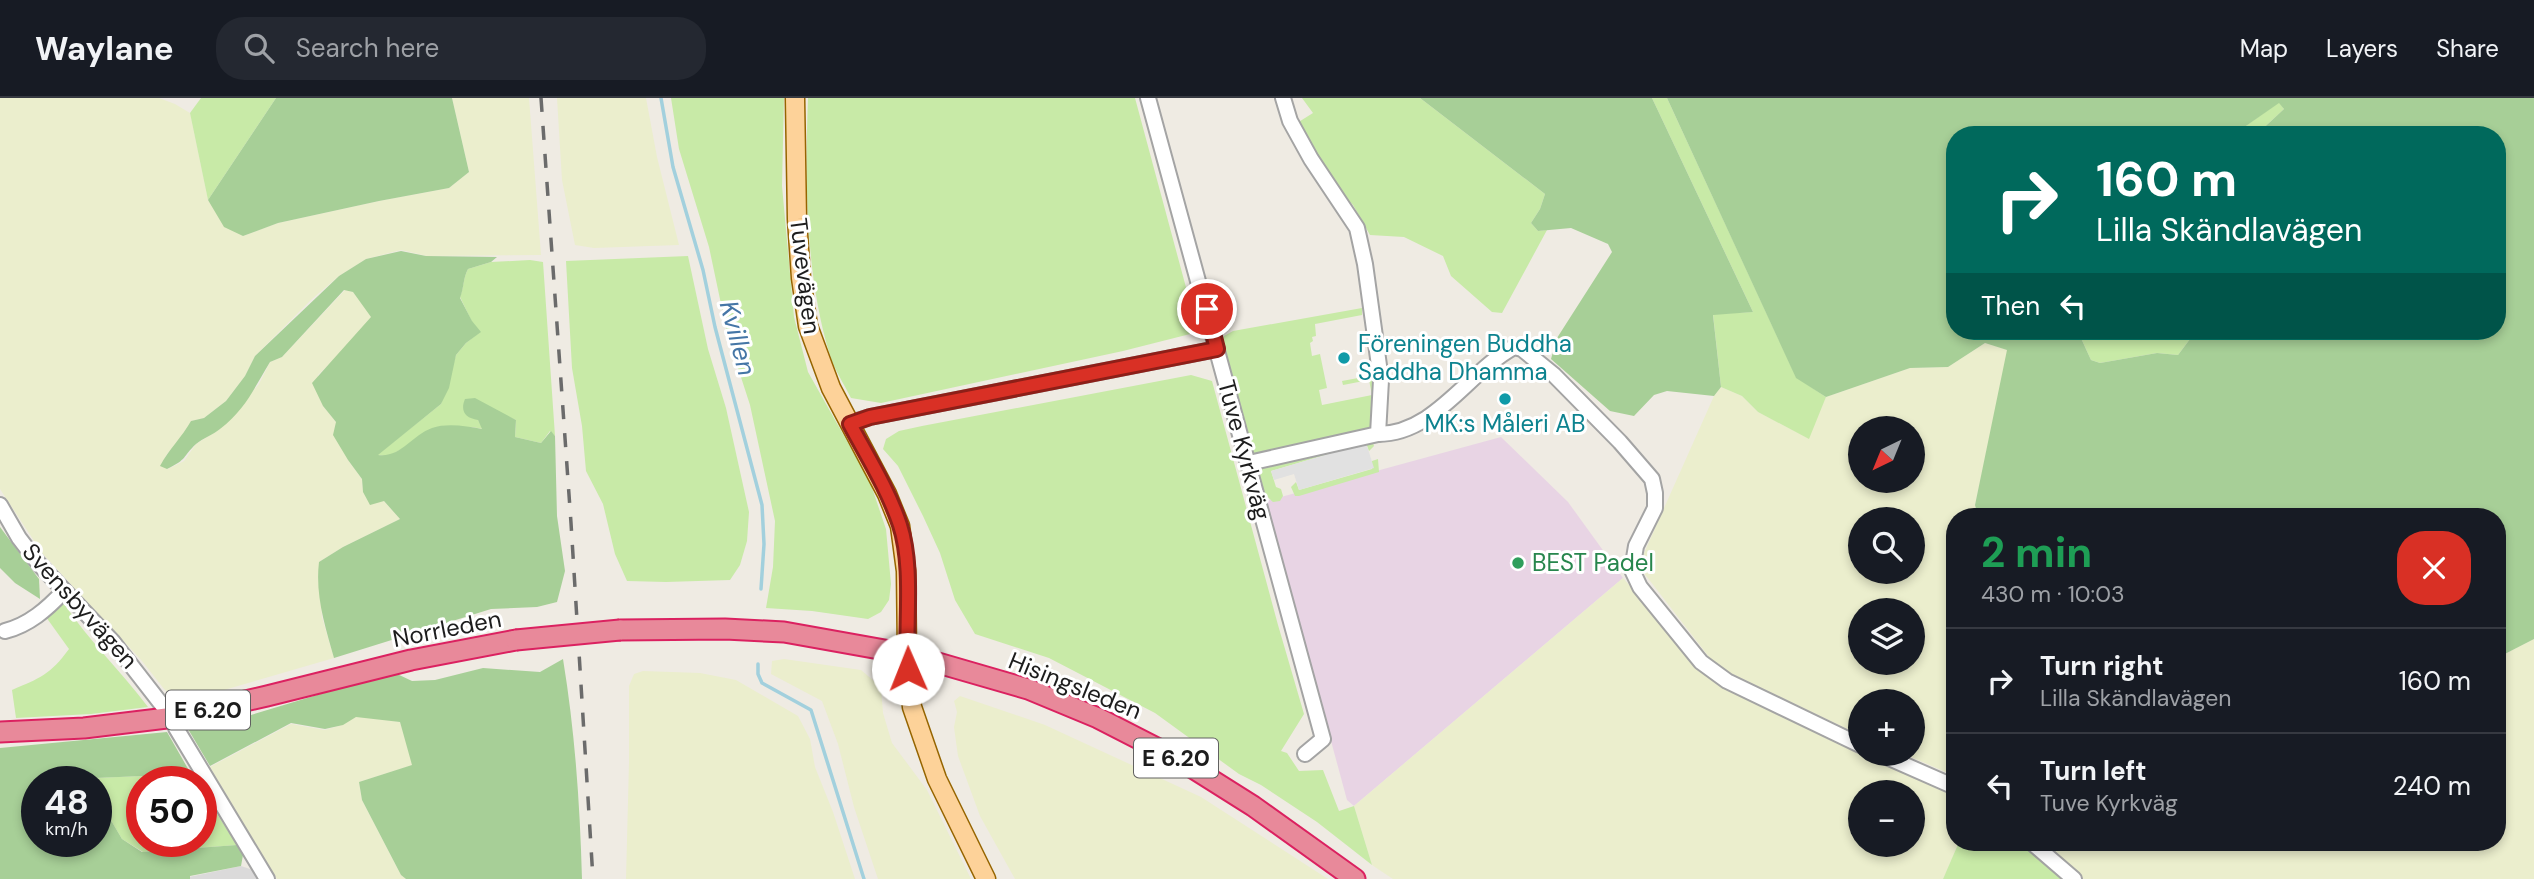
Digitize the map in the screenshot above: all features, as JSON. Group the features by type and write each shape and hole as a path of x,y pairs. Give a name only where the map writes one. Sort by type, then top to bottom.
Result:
{"highway":[{"name":"Norrleden","path":"0,732 84,728 174,717 424,657 516,640 620,630 725,629 784,632 907,654"},
{"name":"Hisingsleden","path":"907,654 1028,689 1121,729 1216,782 1355,879"}],"main road":[{"name":"Tuvevägen","path":"795,98 797,219 804,307 819,361 887,494 900,526 906,571 907,654 912,707 920,735 946,799 986,879"}],"street":[{"name":"Tuve Kyrkväg","path":"1148,98 1323,739 1305,754"},
{"path":"1283,98 1290,121 1306,150 1352,218 1360,236 1381,380 1378,434"},
{"path":"1249,463 1403,430 1421,421 1497,358 1514,347 1522,349 1554,375 1652,479 1655,508 1636,546 1632,570 1640,587 1701,662 1727,681 1848,739"},
{"path":"850,424 870,417 1217,349"},
{"name":"Svensbyvägen","path":"0,505 24,546 113,642 162,705"},
{"path":"5,631 19,628 28,622 64,591"},
{"path":"176,728 267,879"},
{"path":"1907,766 1946,783"},
{"path":"2041,851 2074,879"}],"shaded area":[{"path":"1501,437 1568,502 1623,578 1354,806 1347,800 1266,501"},
{"path":"1366,443 1374,468 1299,490 1294,474 1274,480 1271,471"},
{"path":"241,866 253,870 258,879 189,877"}],"green space":[{"path":"0,98 159,98 175,104 190,113 208,200 243,236 278,223 449,188 469,172 452,98 529,98 541,255 427,256 401,250 366,259 339,276 312,299 255,356 245,376 226,401 204,418 191,421 161,465 168,469 184,461 196,444 220,429 259,384 270,362 282,357 345,290 353,292 372,317 318,375 323,406 336,422 348,460 362,479 363,492 384,501 400,519 319,562 322,617 334,658 186,701 176,699 42,553 0,489"},
{"path":"201,98 276,98 208,200 190,113"},
{"path":"276,98 452,98 469,172 449,188 278,223 243,236 224,227 208,200"},
{"path":"557,98 646,98 657,157 679,245 594,248 575,245 562,180"},
{"path":"671,98 784,98 782,186 794,317 808,372 870,482 886,529 891,584 889,600 881,612 868,619 766,608 773,567 775,521 750,405 728,337 709,247 679,149"},
{"path":"808,98 1135,98 1198,332 1123,351 881,403 851,398 832,360 822,324 811,260 807,194"},
{"path":"1302,98 1420,98 1545,194 1531,223 1538,231 1547,230 1502,313 1492,312 1451,276 1443,256 1404,237 1370,235 1353,205 1337,189 1310,149 1297,123 1313,113"},
{"path":"1420,98 1652,98 1753,312 1713,315 1721,387 1714,396 1667,391 1654,395 1634,416 1610,411 1551,359 1557,338 1612,252 1608,244 1571,228 1538,231 1531,223 1545,194"},
{"path":"1652,98 1667,98 1796,377 1826,397 1809,439 1758,412 1742,396 1721,387 1713,314 1753,312"},
{"path":"1667,98 2534,98 2534,639 2506,653 2506,508 1976,508 2007,350 1985,343 1948,367 1910,368 1826,397 1796,378"},
{"path":"2279,102 2284,109 2266,126 2246,126"},
{"path":"401,251 426,256 497,257 466,272 460,298 481,332 456,355 449,388 441,404 378,455 400,450 425,431 438,426 482,429 478,420 465,413 465,399 475,398 516,420 515,437 541,443 551,431 555,436 557,516 565,571 557,602 537,607 491,609 334,658 320,598 319,562 400,519 384,501 370,505 363,492 362,479 333,435 336,422 323,406 312,383 371,317 353,292 344,290 282,357 270,362 237,414 196,444 178,463 167,469 160,466 191,421 204,418 226,401 245,376 255,356 339,276 366,259"},
{"path":"688,256 708,349 726,408 749,512 747,541 740,565 730,580 627,581 615,554 603,504 586,471 572,368 566,261"},
{"path":"491,262 543,262 555,436 550,431 541,443 515,437 516,420 496,411 478,420 483,429 472,427 409,445 389,456 377,455 441,404 456,355 480,332 460,297 468,269"},
{"path":"1362,308 1362,315 1315,324 1316,336 1312,337 1313,341 1310,343 1312,356 1320,354 1327,388 1319,390 1322,405 1372,395 1369,380 1343,385 1342,381 1374,375 1376,419 1370,427 1258,455 1253,453 1222,340 1224,336 1233,331"},
{"path":"2082,340 2189,340 2178,355 2157,353 2100,363 2091,360"},
{"path":"1985,343 2008,350 1976,508 1946,508 1946,772 1925,763 1925,689 1848,689 1848,729 1722,669 1709,657 1640,568 1644,553 1714,396 1721,387 1742,396 1758,412 1808,438 1826,397 1910,368 1948,367"},
{"path":"1191,375 1212,381 1304,714 1281,751 1287,753 1299,771 1323,770 1339,811 1354,806 1372,865 1317,822 1261,785 1239,774 1155,713 1049,658 975,634 955,600 940,553 923,516 898,466 883,449 886,439 899,431"},
{"path":"1372,440 1374,446 1369,451 1366,443 1271,471 1276,487 1281,489 1283,496 1280,501 1273,502 1260,484 1258,474 1261,464"},
{"path":"1378,459 1379,472 1299,496 1295,496 1291,487 1296,482 1299,490 1372,469 1372,461"},
{"path":"0,527 39,579 40,599 15,583 0,568"},
{"path":"1623,578 1677,638 1700,669 1723,687 1848,745 1848,766 1893,766 1924,780 1848,780 1848,857 1925,857 1925,780 1946,790 1946,851 1955,851 1943,879 1393,879 1372,865 1354,806"},
{"path":"63,602 148,707 91,714 16,718 12,690 44,675 69,649 46,617"},
{"path":"2534,639 2534,879 2084,879 2051,851 2506,851 2506,653"},
{"path":"563,659 576,769 582,879 406,879 401,875 362,800 359,782 412,765 400,722 356,717 343,725 325,729 291,723 210,766 188,729 241,718 395,673 412,681 435,680 483,668 540,672"},
{"path":"784,659 861,670 881,687 883,713 892,743 927,790 971,879 878,879 854,807 838,744 822,701 771,674 772,661"},
{"path":"643,671 700,673 736,680 798,716 810,739 815,767 855,879 626,879 629,686 634,674"},
{"path":"960,696 1045,725 1201,797 1328,879 1015,879 980,816 958,756 954,727 957,712 954,701"},
{"path":"356,716 400,722 413,765 359,782 362,800 401,875 406,879 277,879 217,779 217,766 212,766 291,724 325,730 342,725"},
{"path":"167,732 186,766 126,766 126,777 112,777 112,766 21,766 21,857 112,857 112,822 126,842 126,857 217,857 217,846 237,845 243,855 241,866 190,876 190,879 0,879 0,748"},
{"path":"112,777 126,777 126,841 112,822"},
{"path":"217,814 237,845 217,846"},
{"path":"1955,851 2033,851 2065,879 1943,879"}],"waterway":[{"name":"Kvillen","path":"661,98 673,167 703,270 715,327 762,505 764,544 761,589"},
{"name":"Kvillen","path":"758,664 762,683 811,710 864,879"}],"railway":[{"path":"541,98 593,879"}],"place":[{"name":"Föreningen Buddha Saddha Dhamma","path":"1344,358"},
{"name":"MK:s Måleri AB","path":"1505,399"},
{"name":"BEST Padel","path":"1518,563"}],"route":[{"path":"908,669 906,571 900,526 887,494 850,424 870,417 1217,349 1207,309"}]}
